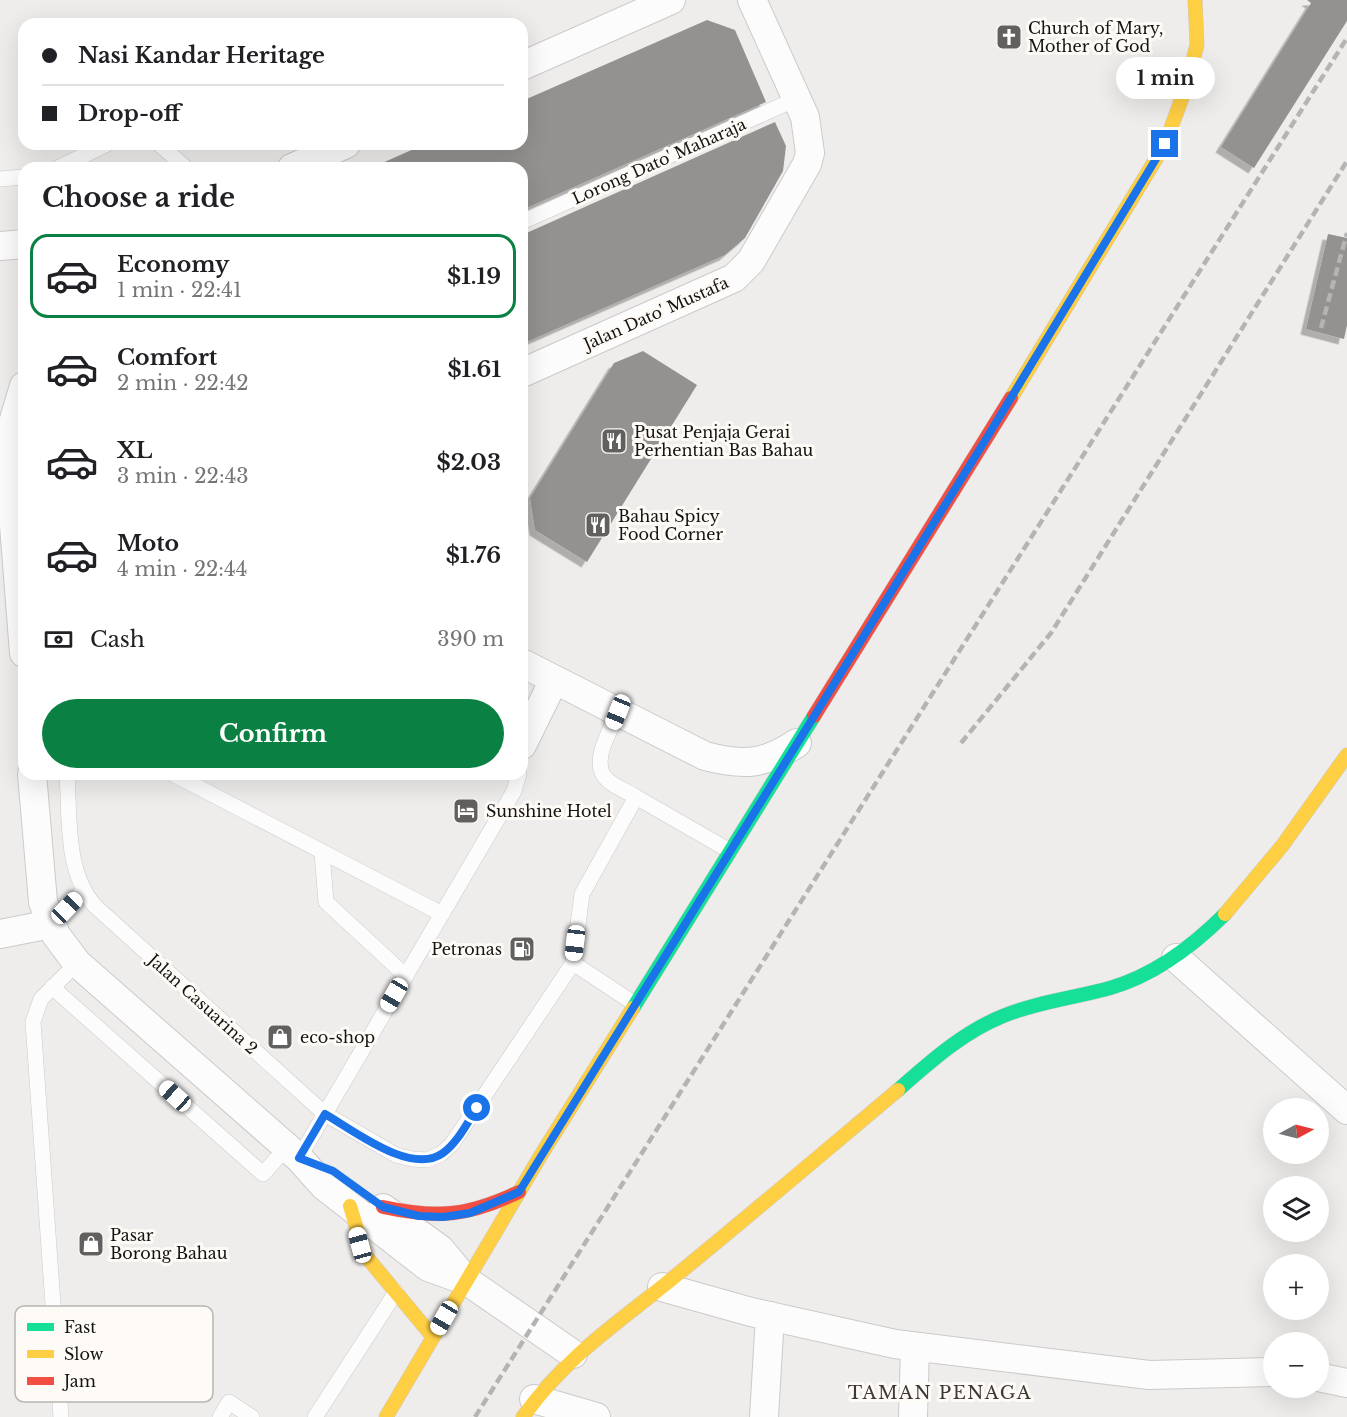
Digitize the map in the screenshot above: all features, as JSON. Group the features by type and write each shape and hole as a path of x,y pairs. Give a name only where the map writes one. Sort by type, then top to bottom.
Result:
{"main road":[{"path":"386,1417 519,1192 1165,144 1185,90 1197,45 1195,0"},
{"path":"529,1408 573,1354 662,1287 937,1056 976,1029 1004,1015 1107,989 1145,975 1176,958 1236,905 1347,755"},
{"path":"383,1207 419,1216 443,1217 470,1213 519,1192"},
{"path":"350,1206 365,1256 433,1337"}],"street":[{"name":"Jalan Dato' Mustafa","path":"528,370 734,278 743,271 807,164 810,153 809,130 752,0"},
{"path":"528,63 661,2"},
{"path":"306,162 332,150"},
{"path":"0,246 18,244"},
{"path":"18,409 11,435 18,497"},
{"path":"528,666 705,756 729,762 754,763 777,756 797,743"},
{"path":"528,733 554,680"},
{"path":"32,780 38,868 43,902 56,935 77,963 293,1153 324,1186 428,1267 467,1281 573,1354"},
{"path":"0,934 51,924"},
{"path":"1176,958 1347,1110"},
{"path":"293,1153 333,1171 383,1207 440,1249 467,1281"},
{"path":"662,1287 770,1316 915,1347 1149,1375 1263,1372"},
{"path":"764,1417 770,1316"},
{"path":"913,1417 915,1347"},
{"path":"1329,1379 1347,1383"},
{"path":"529,1408 596,1417"}],"lane":[{"name":"Lorong Dato' Maharaja","path":"528,219 796,99"},
{"path":"70,162 94,150"},
{"path":"166,150 179,162"},
{"path":"0,179 18,178"},
{"path":"618,712 602,752 601,769 609,781 730,851"},
{"path":"51,924 82,892 75,872 67,780"},
{"path":"184,780 442,914"},
{"path":"52,987 263,1174 293,1153 325,1114 514,791 517,780"},
{"path":"635,1004 573,963 582,894 636,797"},
{"path":"322,852 326,902 406,976"},
{"name":"Jalan Casuarina 2","path":"82,892 325,1114 396,1155 412,1160 428,1160 441,1154 452,1144 573,963"},
{"path":"53,1306 33,1034 36,1011 52,987 77,963"},
{"path":"315,1417 396,1292"},
{"path":"60,1402 61,1417"},
{"path":"220,1417 230,1402 252,1417"}],"building":[{"path":"1307,0 1347,0 1347,21 1254,168 1221,147 1311,3"},
{"path":"707,20 735,30 766,102 528,207 528,162 384,162 412,150 528,150 528,98"},
{"path":"775,122 786,146 783,171 745,238 725,255 528,341 528,232"},
{"path":"1328,234 1347,238 1347,325 1344,339 1306,329"},
{"name":"Pusat Penjaja Gerai Perhentian Bas Bahau","path":"643,351 697,385 587,562 535,530 530,498 614,363"}],"railway":[{"path":"475,1417 1347,38"},
{"path":"961,743 1051,633 1347,161"},
{"path":"1321,328 1347,233"}],"traffic: fast":[{"path":"633,1008 814,716"},
{"path":"898,1090 948,1048 974,1030 1029,1007 1110,988 1142,976 1186,948 1225,914"}],"traffic: slow":[{"path":"1011,398 1165,144 1185,90 1197,45 1195,0"},
{"path":"1225,914 1282,846 1347,755"},
{"path":"386,1417 541,1155 633,1008"},
{"path":"523,1417 556,1376 593,1342 898,1090"},
{"path":"350,1206 365,1255 433,1337"}],"traffic: jam":[{"path":"814,716 1011,398"},
{"path":"383,1207 420,1213 452,1213 484,1206 519,1192"}],"place":[{"name":"Church of Mary, Mother of God","path":"1009,37"},
{"name":"Pusat Penjaja Gerai Perhentian Bas Bahau","path":"614,441"},
{"name":"Bahau Spicy Food Corner","path":"598,525"},
{"name":"Sunshine Hotel","path":"466,811"},
{"name":"Petronas","path":"522,949"},
{"name":"eco-shop","path":"280,1037"},
{"name":"Pasar Borong Bahau","path":"91,1244"}],"district":[{"name":"TAMAN PENAGA","path":"940,1393"}],"route":[{"path":"477,1108 452,1144 441,1154 428,1160 412,1160 396,1155 325,1114 299,1158 333,1171 383,1207 419,1216 443,1217 470,1213 519,1192 986,439 1165,144"}]}
